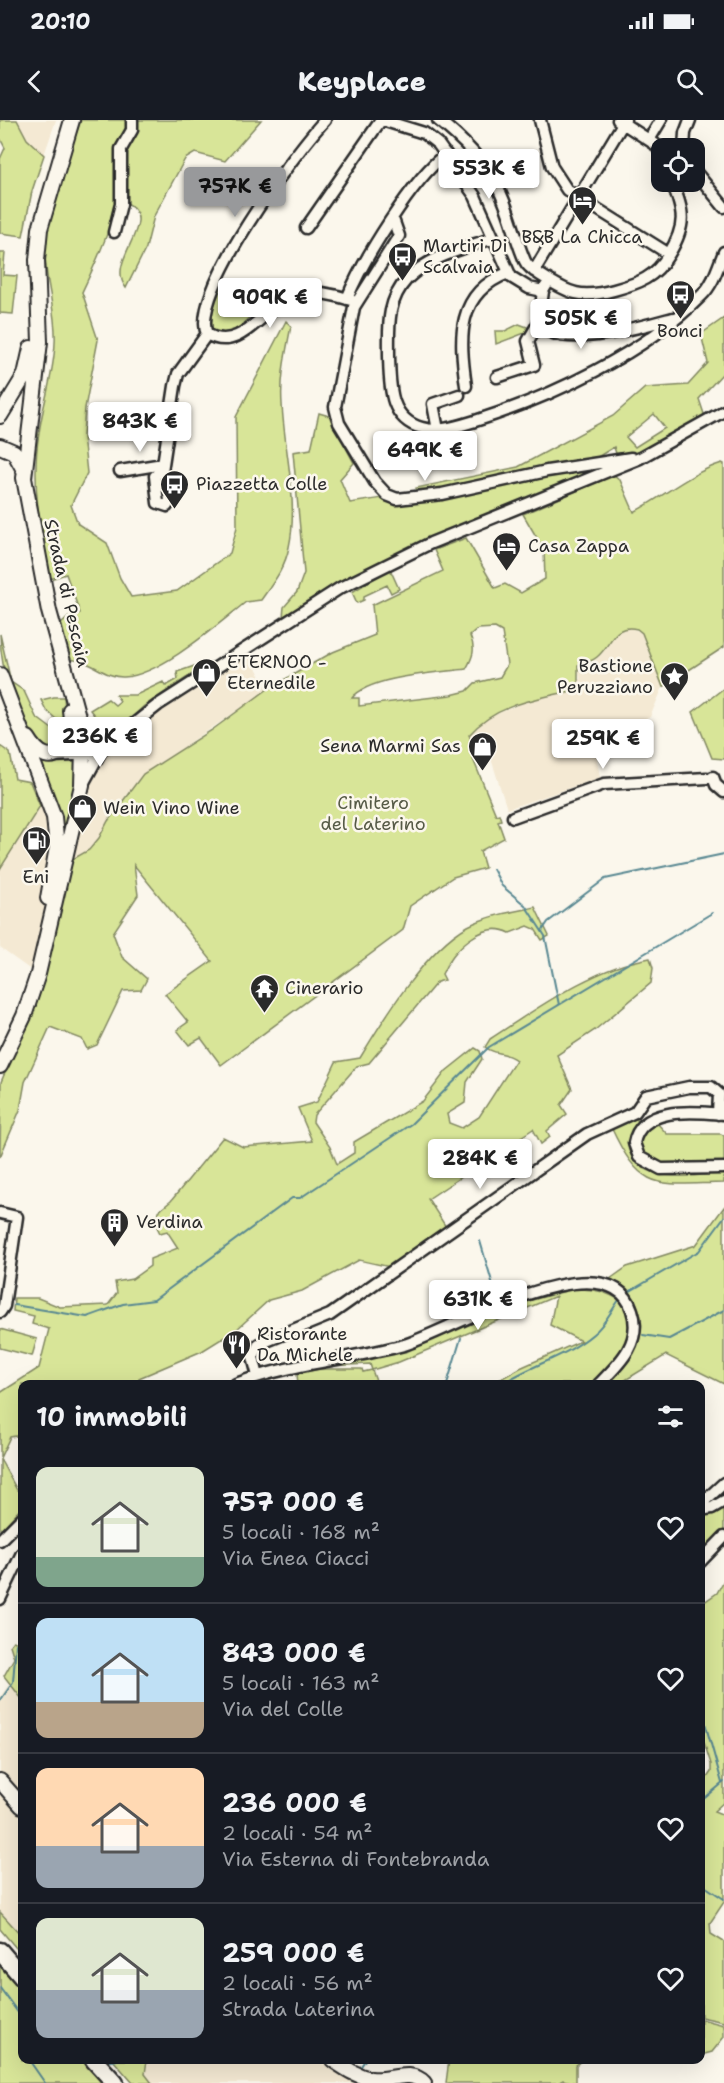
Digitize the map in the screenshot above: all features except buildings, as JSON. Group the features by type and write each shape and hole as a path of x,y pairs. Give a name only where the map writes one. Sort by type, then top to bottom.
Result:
{"highway":[{"path":"0,1937 18,1958"},
{"path":"0,1951 18,1972"},
{"path":"98,2064 115,2083"},
{"path":"109,2064 126,2083"}],"main road":[{"path":"0,416 20,385 30,359 30,235 36,206 63,120"},
{"name":"Strada di Pescaia","path":"0,1066 24,1016 38,974 82,785 83,756 80,720 49,611 24,470 40,342 38,271 40,229 72,120"},
{"path":"0,446 14,453 24,470"},
{"path":"0,675 11,710 52,809 57,847 30,972 21,1001 0,1045"},
{"path":"11,710 35,748 51,756 62,749 70,730 67,678"},
{"path":"0,1780 18,1801"},
{"path":"0,1792 18,1812"},
{"path":"327,2064 339,2073 363,2083"},
{"path":"341,2064 367,2078 394,2081 410,2075 424,2083"}],"street":[{"path":"114,232 121,204 121,149 132,130 132,120"},
{"path":"325,120 283,171 220,273 207,307 204,326 207,334 219,339 235,338 271,309 299,293 351,300"},
{"path":"306,228 382,120 424,133 447,154 471,189 508,273 520,283 543,291"},
{"path":"438,120 451,130 490,174 507,207 525,260 534,271 574,294 596,295 648,279 669,254 680,234 683,220 675,192"},
{"path":"451,130 457,120"},
{"path":"540,120 555,172 567,190 669,254"},
{"path":"534,271 622,121 649,140 661,120"},
{"path":"685,138 690,120"},
{"path":"447,154 430,170 364,262 351,300 336,415 375,482 391,497 401,499 442,494 547,471 626,458 640,458"},
{"path":"705,183 724,207"},
{"path":"351,300 399,237 393,219"},
{"path":"493,238 439,257 420,268 404,283 390,309 392,398 399,414 422,429 438,430 520,406 630,350 676,317 705,292 724,252"},
{"path":"466,386 463,330 470,302 483,287 508,273"},
{"path":"497,377 534,365 528,341 539,322 543,291 549,281"},
{"path":"539,322 548,330 591,336 676,317"},
{"path":"120,471 162,468 177,376 207,334"},
{"path":"438,430 433,404 459,395"},
{"path":"51,756 96,754 168,698 340,588 431,543 640,458 724,411"},
{"path":"80,720 102,748"},
{"path":"82,785 102,748"},
{"path":"513,816 604,784 710,778 724,771"},
{"path":"710,778 724,792"},
{"path":"258,1376 253,1357 259,1344 321,1319 341,1307 587,1134 635,1112 646,1096 679,1088 708,1086 717,1090 721,1114 678,1113 657,1118 639,1130 634,1147 642,1160 657,1168 724,1168"},
{"path":"0,1213 17,1217 4,1306 0,1312"},
{"path":"247,1380 405,1345 531,1293 565,1284 591,1282 608,1285 617,1290 630,1304 634,1317 634,1331 629,1350 603,1380"},
{"path":"705,1500 724,1483"},
{"path":"705,1508 724,1501"},
{"path":"0,1540 18,1522"},
{"path":"705,1557 724,1537"},
{"path":"0,1599 18,1561"}],"shaded area":[{"path":"17,120 56,120 44,155 27,139"},
{"path":"630,627 642,633 663,687 650,717 595,746 600,778 507,809 487,746 475,750 468,735 487,718 580,679 578,665 602,653 615,632"},
{"path":"247,651 268,690 191,742 127,794 99,838 87,851 79,855 42,978 0,948 0,869 40,806 55,803 79,771 95,774 110,750 136,726"},
{"path":"10,1683 18,1694 18,1932 0,1912 0,1697"},
{"path":"146,2064 351,2064 367,2073 390,2073 412,2067 424,2072 434,2083 152,2083 145,2074"}],"green space":[{"path":"0,120 17,120 27,139 44,155 32,191 23,236 0,233 0,159 5,148 0,138"},
{"path":"81,120 261,120 225,161 195,153 185,159 154,216 146,248 126,288 121,277 122,265 138,219 135,210 125,202 127,132 116,152 118,171 115,207 104,242 82,292 98,340 85,408 83,436 87,473 71,505 78,524 107,543 120,578 131,597 177,591 230,553 237,527 236,417 286,321 291,326 284,365 282,394 292,494 292,530 282,569 261,600 246,602 205,635 155,668 124,677 109,674 83,662 68,660 61,624 70,616 80,613 66,574 50,579 36,488 37,451 53,366 55,343 45,252 46,235 58,185"},
{"path":"0,253 5,253 3,275 17,276 13,314 0,313"},
{"path":"223,277 238,284 260,307 232,334 226,336 212,330 214,303"},
{"path":"724,318 724,372 699,399 705,417 639,453 617,457 614,447 591,461 417,495 416,488 518,467 613,416 645,388 688,385 708,363 701,334","holes":["654,414 665,428 635,447 626,437"]},
{"path":"519,324 530,331 496,344 495,331 505,331"},
{"path":"319,413 329,416 354,463 340,479 350,503 589,467 585,475 431,539 356,575 283,617 284,607 297,592 304,573 293,452 311,449"},
{"name":"Cimitero del Laterino","path":"724,464 724,647 663,687 642,633 637,629 623,629 614,636 597,657 578,665 578,684 571,691 516,705 479,725 469,735 475,750 473,759 496,815 499,814 501,820 498,821 504,838 480,851 485,868 453,877 410,906 403,930 221,1065 201,1038 189,1045 177,1030 188,1022 165,994 212,961 134,865 138,895 113,933 122,957 147,979 141,990 123,991 97,1045 87,1049 82,1039 50,1027 25,1082 20,1110 0,1157 1,1082 17,1045 73,859 89,850 99,838 108,821 143,774 212,730 268,689 333,652 375,635 372,605 443,571 434,550 466,538 495,588 505,584 521,593 545,579 544,550 523,514 614,475 620,480 634,512 710,467","holes":["495,628 502,632 507,665 500,677 475,683 467,691 451,695 359,706 359,698 352,698 361,691 388,680 466,669 473,653 470,636 478,629"]},
{"path":"390,569 399,589 391,593 387,585 364,596 364,600 357,603 352,592"},
{"path":"0,634 11,682 24,691 36,717 60,735 60,740 53,749 44,748 26,723 12,695 3,665"},
{"path":"200,664 201,668 144,706 122,726 100,723 90,710 108,699 115,705 120,701 116,695 136,695 163,682 166,686 178,679 177,672"},
{"path":"724,688 724,759 712,758 693,712"},
{"path":"64,697 66,720 56,719 46,710 41,700"},
{"path":"0,746 10,753 15,779 30,782 40,806 0,869"},
{"path":"38,759 76,759 79,771 63,839"},
{"path":"535,907 549,936 542,940 535,929 528,926 510,933 489,930 470,939 447,965 442,974 445,980 437,982 369,1063 357,1066 314,1115 313,1122 330,1147 337,1164 354,1153 354,1142 423,1101 446,1071 475,1048 480,1051 482,1059 467,1082 465,1103 447,1114 449,1123 462,1128 479,1117 516,1060 485,1047 490,1039 546,1002 587,980 628,963 650,958 653,968 651,983 595,1030 557,1055 572,1089 561,1105 567,1114 547,1131 550,1137 541,1144 533,1129 428,1199 446,1227 390,1267 359,1260 302,1291 269,1300 236,1330 202,1351 139,1378 140,1380 20,1380 39,1368 49,1329 32,1324 34,1316 13,1311 14,1298 38,1298 60,1307 108,1305 117,1293 115,1282 132,1279 150,1266 150,1259 178,1248 167,1231 160,1233 156,1225 159,1211 171,1201 223,1137 243,1147 312,1141 298,1108 317,1102 336,1062 360,1058 407,986 422,967 452,937 476,922"},
{"path":"634,1118 641,1122 632,1133 628,1146 631,1155 639,1164 649,1171 673,1176 724,1173 724,1183 667,1183 643,1174 632,1164 611,1127"},
{"path":"657,1123 667,1134 721,1134 724,1136 724,1162 676,1166 658,1164 642,1153 641,1143 645,1132"},
{"path":"724,1207 724,1384 666,1355 625,1380 611,1380 635,1349 639,1340 641,1319 631,1293 610,1279 627,1267 696,1245"},
{"path":"573,1289 586,1289 610,1295 627,1308 631,1318 631,1330 626,1345 612,1366 598,1380 499,1380 520,1368 581,1341 550,1325 556,1296 399,1362 372,1370 370,1364 328,1366 411,1347 521,1303"},
{"path":"0,1329 37,1339 32,1356 0,1348"},
{"path":"319,1369 362,1369 363,1372 372,1370 376,1380 298,1380 297,1374"},
{"path":"18,1381 18,1436 10,1437 0,1458 0,1393"},
{"path":"0,1459 18,1490 18,1511 0,1531"},
{"path":"724,1506 724,1531 705,1552 705,1515"},
{"path":"724,1580 724,1802 714,1811 724,1815 724,1902 710,1923 711,1934 724,1942 724,2022 705,2018 705,1781 711,1772 711,1764 705,1745 705,1601 717,1593"},
{"path":"13,1641 18,1643 18,1694 4,1676 14,1658 10,1645"},
{"path":"0,1912 18,1932 18,1950 0,1929"},
{"path":"0,1958 18,1979 18,2064 91,2064 108,2083 0,2083"},
{"path":"705,2020 724,2025 724,2037 712,2052 705,2054"},
{"path":"116,2064 146,2064 145,2074 152,2083 133,2083"},
{"path":"448,2064 577,2064 576,2083 563,2080 558,2083 446,2083"}],"waterway":[{"path":"542,931 548,922 605,879 724,854"},
{"path":"493,869 502,886 525,905 545,936 559,1005"},
{"path":"14,1305 87,1317 123,1304 154,1300 292,1198 300,1198 411,1124 489,1047 712,913"},
{"path":"627,1293 699,1251 724,1217"},
{"path":"467,1308 495,1292 480,1241"},
{"path":"509,1380 583,1342 601,1327 619,1300"},
{"path":"643,1335 669,1339 724,1310"},
{"path":"448,1380 461,1338"},
{"path":"0,1701 13,1682 16,1644"},
{"path":"705,1723 722,1783"},
{"path":"705,1798 724,1782"},
{"path":"705,1886 724,1899"},
{"path":"0,1988 18,2013"},
{"path":"32,2064 45,2083"},
{"path":"360,2068 362,2064"}],"place":[{"name":"B&B La Chicca","path":"582,226"},
{"name":"Martiri Di Scalvaia","path":"402,282"},
{"name":"Bonci","path":"680,320"},
{"name":"Piazzetta Colle","path":"175,510"},
{"name":"Casa Zappa","path":"507,572"},
{"name":"ETERNOO - Eternedile","path":"206,698"},
{"name":"Bastione Peruzziano","path":"674,702"},
{"name":"Sena Marmi Sas","path":"482,772"},
{"name":"Wein Vino Wine","path":"82,834"},
{"name":"Eni","path":"36,866"},
{"name":"Cinerario","path":"264,1014"},
{"name":"Verdina","path":"115,1248"},
{"name":"Ristorante Da Michele","path":"236,1370"}]}
